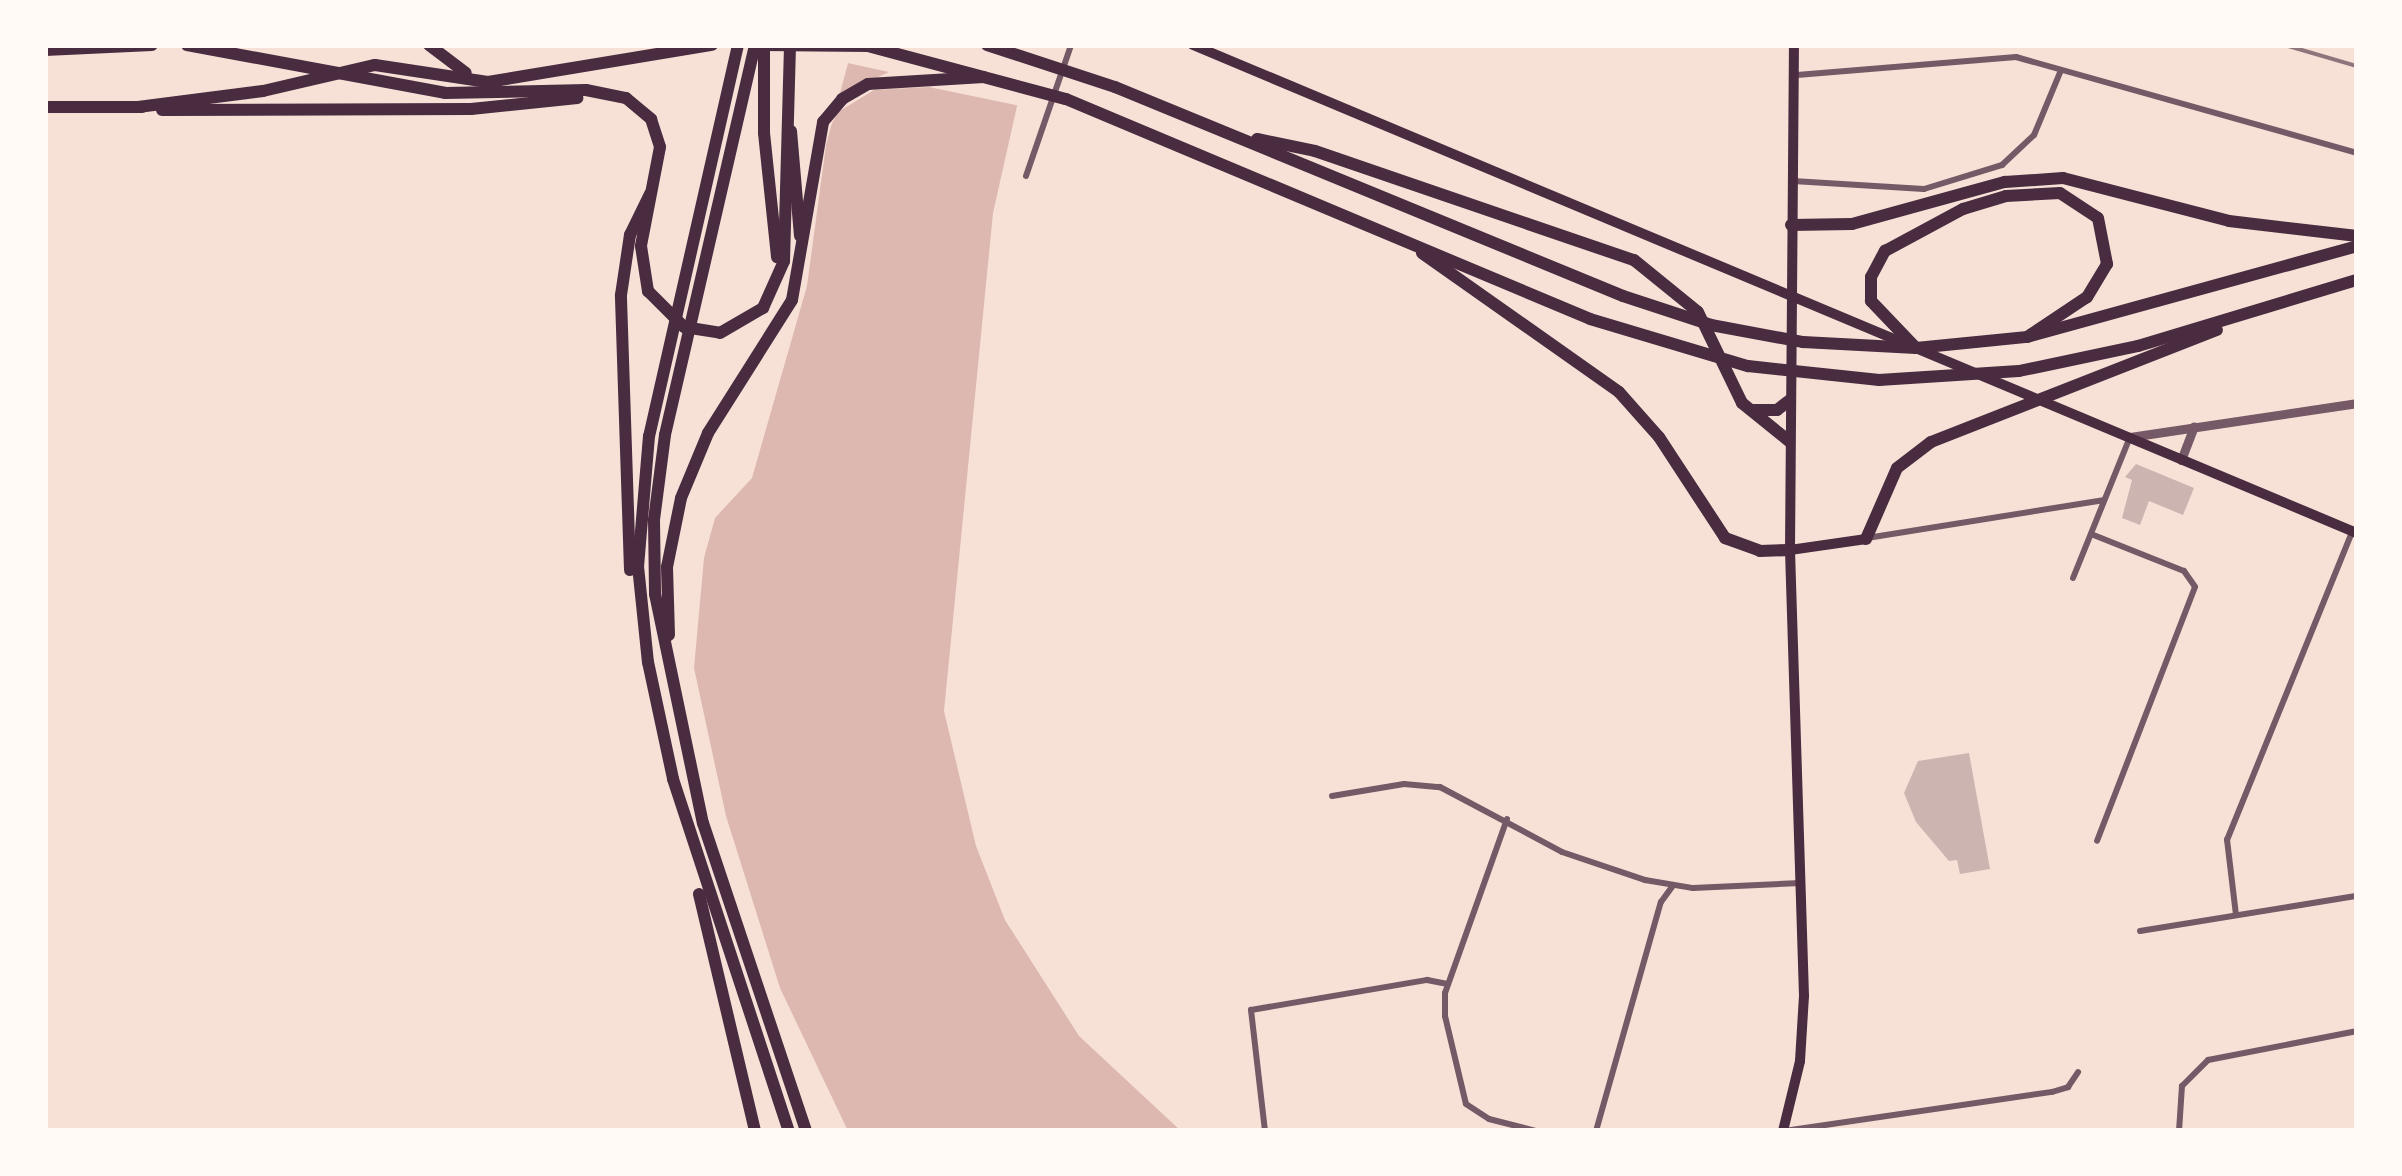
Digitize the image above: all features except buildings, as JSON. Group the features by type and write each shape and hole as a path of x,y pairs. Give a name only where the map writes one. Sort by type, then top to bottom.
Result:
{"highway":[{"path":"45,50 152,45"},
{"path":"187,45 469,96 614,94 636,104 655,128 661,156 650,194 630,235 621,295 630,567 755,1131"},
{"path":"430,45 457,70 500,80"},
{"path":"138,106 263,91 374,65 500,80 712,45"},
{"path":"648,662 639,586 640,505 673,338 741,45 866,45 996,76 1066,98 1590,319 1708,357 1804,375 1941,380 2020,371 2100,356 2357,280"},
{"path":"755,45 687,345 654,520 656,606 706,833 776,1043 810,1131"},
{"path":"764,45 764,133 780,274"},
{"path":"650,194 643,274 652,299 673,320 702,332 736,328 764,308 780,274 790,45"},
{"path":"988,45 1074,72 1682,316 1803,342 1860,347 1957,346 2027,337 2357,246"},
{"path":"676,707 666,599 681,498 708,433 779,328 802,254 813,157 828,114 859,88 887,80 996,76"},
{"path":"45,107 471,109 614,94"},
{"path":"786,98 802,254"},
{"path":"1230,134 1315,150 1608,248 1658,274 1715,338 1742,403 1790,441"},
{"path":"1792,225 1852,224 2005,182 2063,178 2229,221 2357,236"},
{"path":"1921,351 1874,308 1871,278 1881,255 1963,208 2006,196 2060,192 2098,218 2107,264 2087,296 2027,337"},
{"path":"1404,239 1619,392 1659,437 1725,538 1760,551 1790,550"},
{"path":"1866,538 1888,485 1911,456 2010,408 2065,390 2287,301"},
{"path":"1742,403 1765,413 1790,400"},
{"path":"674,779 789,1131"}],"main road":[{"path":"1193,45 2355,532"},
{"path":"1784,1131 1804,1030 1790,550 1789,298 1797,75 1794,45"},
{"path":"1790,550 1866,538"}],"street":[{"path":"1026,176 1071,45"},
{"path":"1797,75 2001,56 2357,154"},
{"path":"1793,181 1924,188 2002,165 2034,136 2061,70"},
{"path":"2072,578 2130,437 2357,403"},
{"path":"2181,460 2194,426"},
{"path":"1866,538 2102,500"},
{"path":"2236,915 2227,840 2355,532"},
{"path":"2091,534 2184,571 2195,587 2098,841"},
{"path":"1332,796 1429,786 1463,794 1574,857 1672,886 1802,883"},
{"path":"1507,819 1448,984 1445,1016 1461,1097 1489,1120 1536,1131"},
{"path":"1596,1131 1661,902 1672,886"},
{"path":"2140,930 2357,896"},
{"path":"1265,1131 1251,1010 1427,980 1448,984"},
{"path":"2179,1131 2182,1086 2208,1060 2357,1032"},
{"path":"1784,1131 2052,1092 2068,1086 2078,1072"}],"shaded area":[{"path":"853,45 1022,84 993,213 944,711 976,846 1005,920 1079,1036 1181,1131 848,1131 780,988 726,816 694,668 704,558 715,518 752,478 807,286 826,145"}],"pier":[{"path":"848,45 1042,45 1021,106 929,87 874,90 838,112 821,144 833,98 889,72 843,62"}],"railway":[{"path":"2285,45 2357,66"}]}
